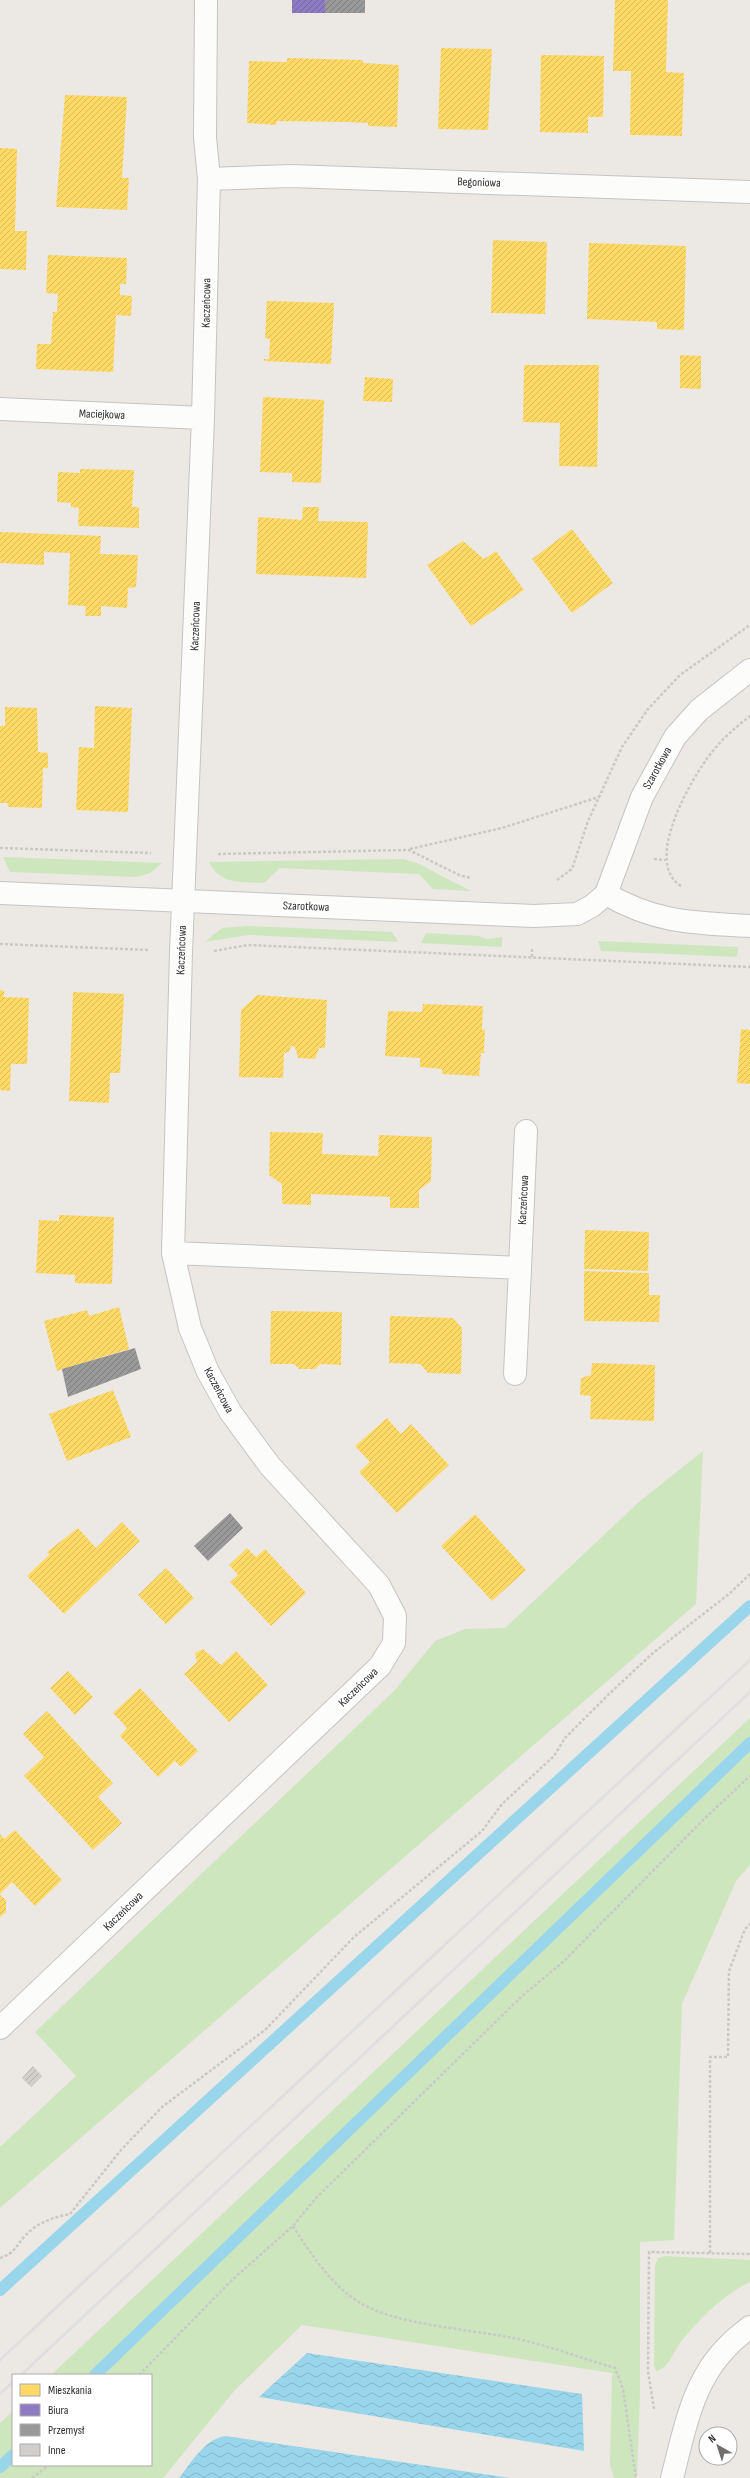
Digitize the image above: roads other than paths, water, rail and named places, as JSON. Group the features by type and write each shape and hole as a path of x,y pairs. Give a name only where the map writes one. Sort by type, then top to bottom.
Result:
{"street":[{"name":"Kaczeńcowa","path":"0,2028 380,1666 394,1643 395,1616 379,1585 270,1466 230,1413 208,1372 190,1328 173,1253 181,952 203,418 209,179 205,137 206,0"},
{"name":"Begoniowa","path":"209,179 291,176 750,192"},
{"name":"Maciejkowa","path":"0,409 203,418"},
{"name":"Szarotkowa","path":"0,893 561,916 578,914 592,906 606,894 642,797 675,737 699,710 750,670"},
{"path":"606,894 630,908 665,919 750,926"},
{"name":"Kaczeńcowa","path":"515,1374 526,1131"},
{"path":"173,1253 520,1268"},
{"path":"672,2478 690,2407 705,2376 726,2347 750,2327"}],"water":[{"path":"307,2353 582,2394 584,2451 259,2397"},
{"path":"226,2436 510,2478 179,2478 205,2446 218,2438"}],"waterway":[{"path":"0,2290 750,1606"},
{"path":"96,2374 750,1743"},
{"path":"0,2467 12,2456"}],"railway":[{"path":"0,2360 750,1660"},
{"path":"22,2374 750,1692"},
{"path":"0,2394 12,2383"}]}
